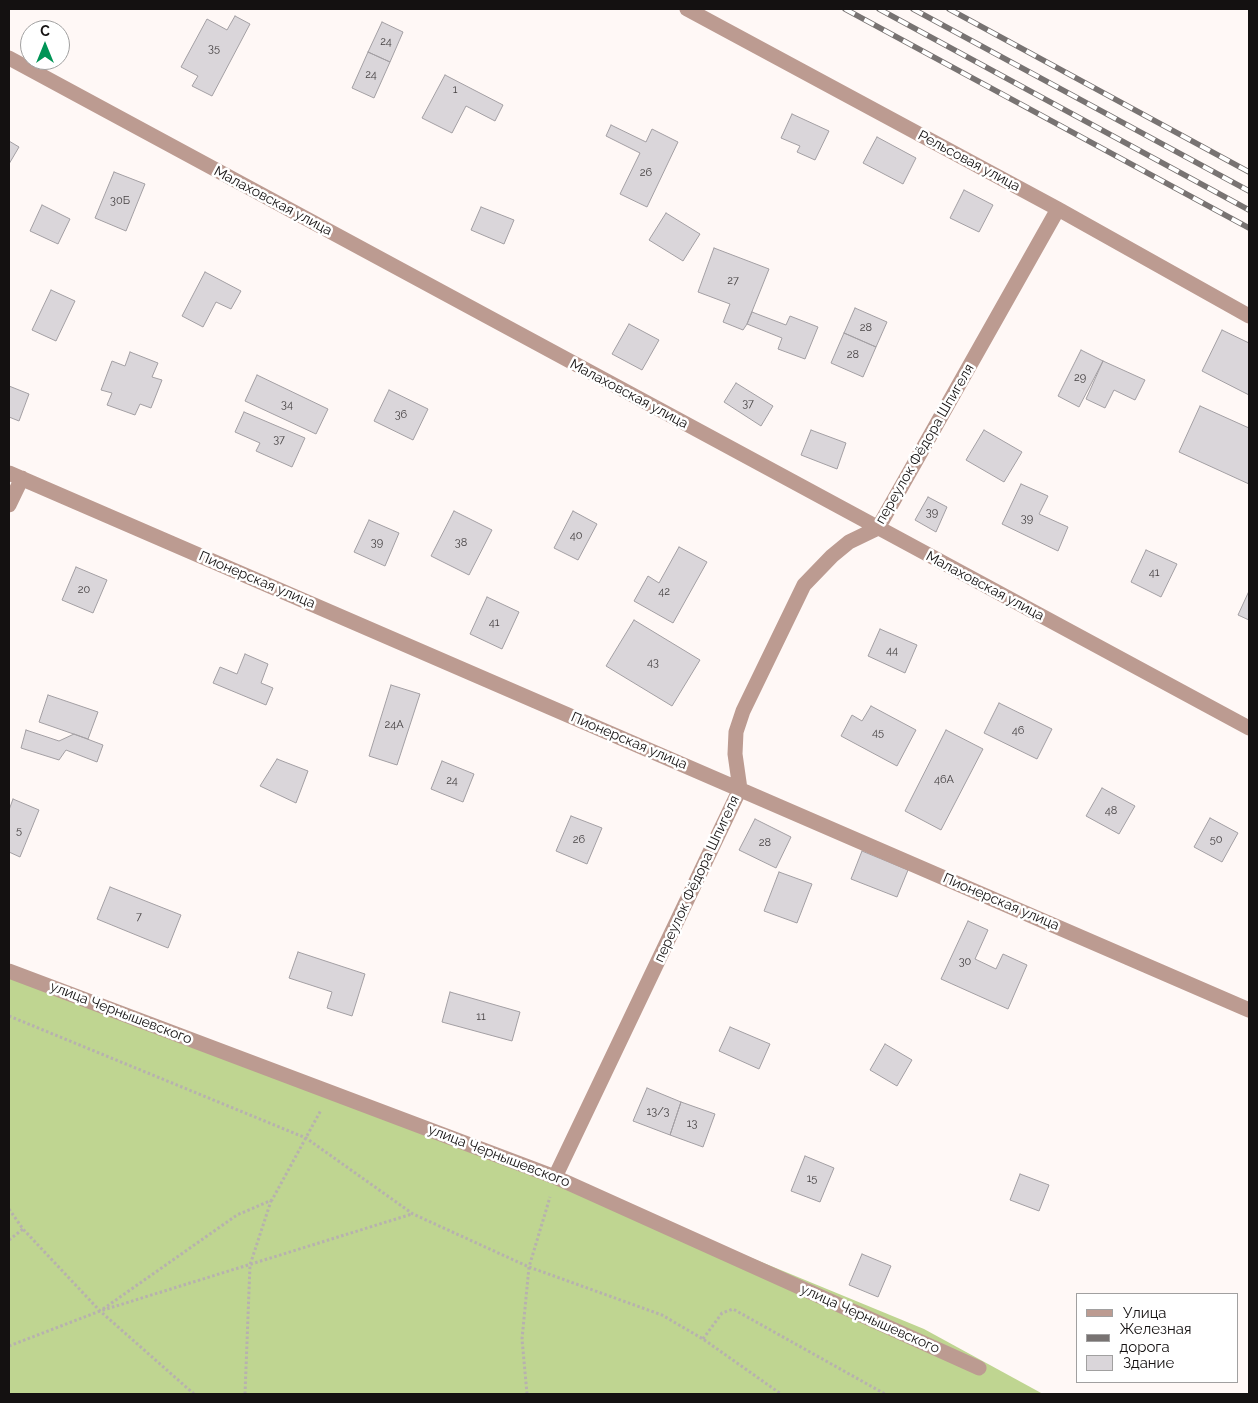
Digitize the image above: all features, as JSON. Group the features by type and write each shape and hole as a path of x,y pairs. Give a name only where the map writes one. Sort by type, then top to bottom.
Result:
{"street":[{"name":"Рельсовая улица","path":"687,9 1058,209 1249,316"},
{"name":"Малаховская улица","path":"9,58 1249,728"},
{"name":"переулок Фёдора Шпигеля","path":"556,1177 740,789 735,754 736,732 743,711 804,585 832,556 849,542 878,528 1058,209"},
{"path":"9,505 15,475"},
{"name":"Пионерская улица","path":"15,475 1249,1010"},
{"name":"улица Чернышевского","path":"9,970 556,1177 979,1368"}],"path":[{"path":"9,1016 306,1138 413,1214 529,1267 662,1315 703,1339 781,1394"},
{"path":"245,1394 250,1265 272,1200 331,1092"},
{"path":"527,1394 522,1339 529,1267 556,1177"},
{"path":"100,1311 237,1216 272,1200"},
{"path":"9,1209 23,1229 100,1311 194,1394"},
{"path":"9,1346 100,1311 413,1214"},
{"path":"9,1240 23,1229"},
{"path":"703,1339 722,1313 732,1309 885,1394"}],"green space":[{"path":"9,971 555,1177 924,1329 1043,1394 9,1394"}],"building":[{"path":"235,16 250,24 212,96 192,86 198,76 181,67 207,19 227,30"},
{"path":"382,22 403,32 390,62 368,52"},
{"path":"368,52 390,62 374,98 352,88"},
{"path":"445,75 503,105 495,121 466,106 452,133 422,118"},
{"path":"792,114 829,131 815,160 797,152 800,146 781,138"},
{"path":"611,125 646,142 652,129 678,142 647,207 620,194 640,153 606,136"},
{"path":"877,137 916,158 903,184 863,163"},
{"path":"9,141 19,147 9,164"},
{"path":"114,172 145,184 126,231 95,218"},
{"path":"964,190 993,205 979,232 950,218"},
{"path":"42,205 70,219 58,244 30,231"},
{"path":"481,207 514,220 504,244 471,230"},
{"path":"666,213 700,234 683,261 649,240"},
{"path":"714,248 769,269 743,330 723,322 730,304 698,292"},
{"path":"205,272 241,291 231,309 216,302 203,327 182,316"},
{"path":"51,290 75,301 56,341 32,330"},
{"path":"855,308 887,322 876,347 844,333"},
{"path":"752,312 786,325 790,316 818,327 805,359 778,349 782,338 747,324"},
{"path":"629,324 659,340 642,370 612,354"},
{"path":"1222,330 1249,343 1249,395 1202,371"},
{"path":"844,333 876,347 863,377 831,363"},
{"path":"1081,350 1103,361 1079,407 1058,396"},
{"path":"130,352 158,363 152,377 162,380 151,408 140,404 135,415 107,405 112,393 101,390 112,361 125,366"},
{"path":"1103,361 1145,380 1135,400 1114,390 1105,408 1086,399"},
{"path":"257,375 328,409 316,434 245,401"},
{"path":"736,383 773,406 761,426 724,402"},
{"path":"9,386 29,394 19,421 9,417"},
{"path":"389,390 428,409 413,440 374,421"},
{"path":"1200,406 1249,428 1249,484 1179,452"},
{"path":"244,412 305,438 292,467 256,451 260,443 235,432"},
{"path":"811,430 846,443 837,469 801,455"},
{"path":"984,430 1022,452 1004,482 966,460"},
{"path":"1021,484 1048,496 1039,514 1068,527 1058,551 1002,524"},
{"path":"928,497 947,507 936,532 915,520"},
{"path":"454,511 492,530 469,575 431,556"},
{"path":"573,511 597,524 578,560 554,548"},
{"path":"369,520 399,533 385,566 354,552"},
{"path":"679,547 707,562 673,623 634,601 648,576 659,583"},
{"path":"1146,550 1177,564 1161,597 1131,582"},
{"path":"76,567 107,580 93,613 62,600"},
{"path":"1249,591 1249,620 1238,615"},
{"path":"487,597 519,612 502,649 470,634"},
{"path":"634,620 700,660 672,706 606,666"},
{"path":"880,629 917,645 905,673 868,656"},
{"path":"245,654 268,664 261,683 273,688 266,705 213,683 220,667 237,674"},
{"path":"391,685 420,694 397,765 369,756"},
{"path":"48,695 98,712 88,739 39,722"},
{"path":"999,703 1052,729 1037,759 984,733"},
{"path":"871,706 916,730 897,766 841,736 852,715 862,721"},
{"path":"26,730 59,741 74,734 103,745 97,762 66,750 59,760 21,748"},
{"path":"946,730 983,749 941,830 905,811"},
{"path":"277,759 308,771 296,803 260,786"},
{"path":"442,761 474,774 463,802 431,789"},
{"path":"1102,788 1135,806 1119,834 1086,816"},
{"path":"13,799 39,810 20,857 9,852 9,810"},
{"path":"571,816 602,828 587,864 556,851"},
{"path":"1210,818 1238,833 1222,862 1194,847"},
{"path":"755,819 791,837 776,868 739,850"},
{"path":"862,851 908,870 897,897 851,879"},
{"path":"779,872 812,884 797,923 764,911"},
{"path":"110,887 181,915 168,948 97,919"},
{"path":"968,921 988,930 975,959 996,969 1003,954 1027,965 1008,1009 941,979"},
{"path":"298,952 365,974 352,1016 327,1008 332,992 289,978"},
{"path":"450,992 520,1012 512,1041 442,1022"},
{"path":"730,1027 770,1044 759,1069 719,1051"},
{"path":"885,1044 912,1060 897,1086 870,1070"},
{"path":"647,1088 681,1102 670,1135 633,1121"},
{"path":"681,1102 715,1114 703,1147 670,1135"},
{"path":"805,1156 834,1168 820,1202 791,1191"},
{"path":"1020,1174 1049,1185 1039,1211 1010,1200"},
{"path":"862,1254 891,1266 878,1297 849,1285"}],"railway":[{"path":"845,9 1249,228"},
{"path":"879,9 1249,210"},
{"path":"913,9 1249,191"},
{"path":"949,9 1249,172"}]}
